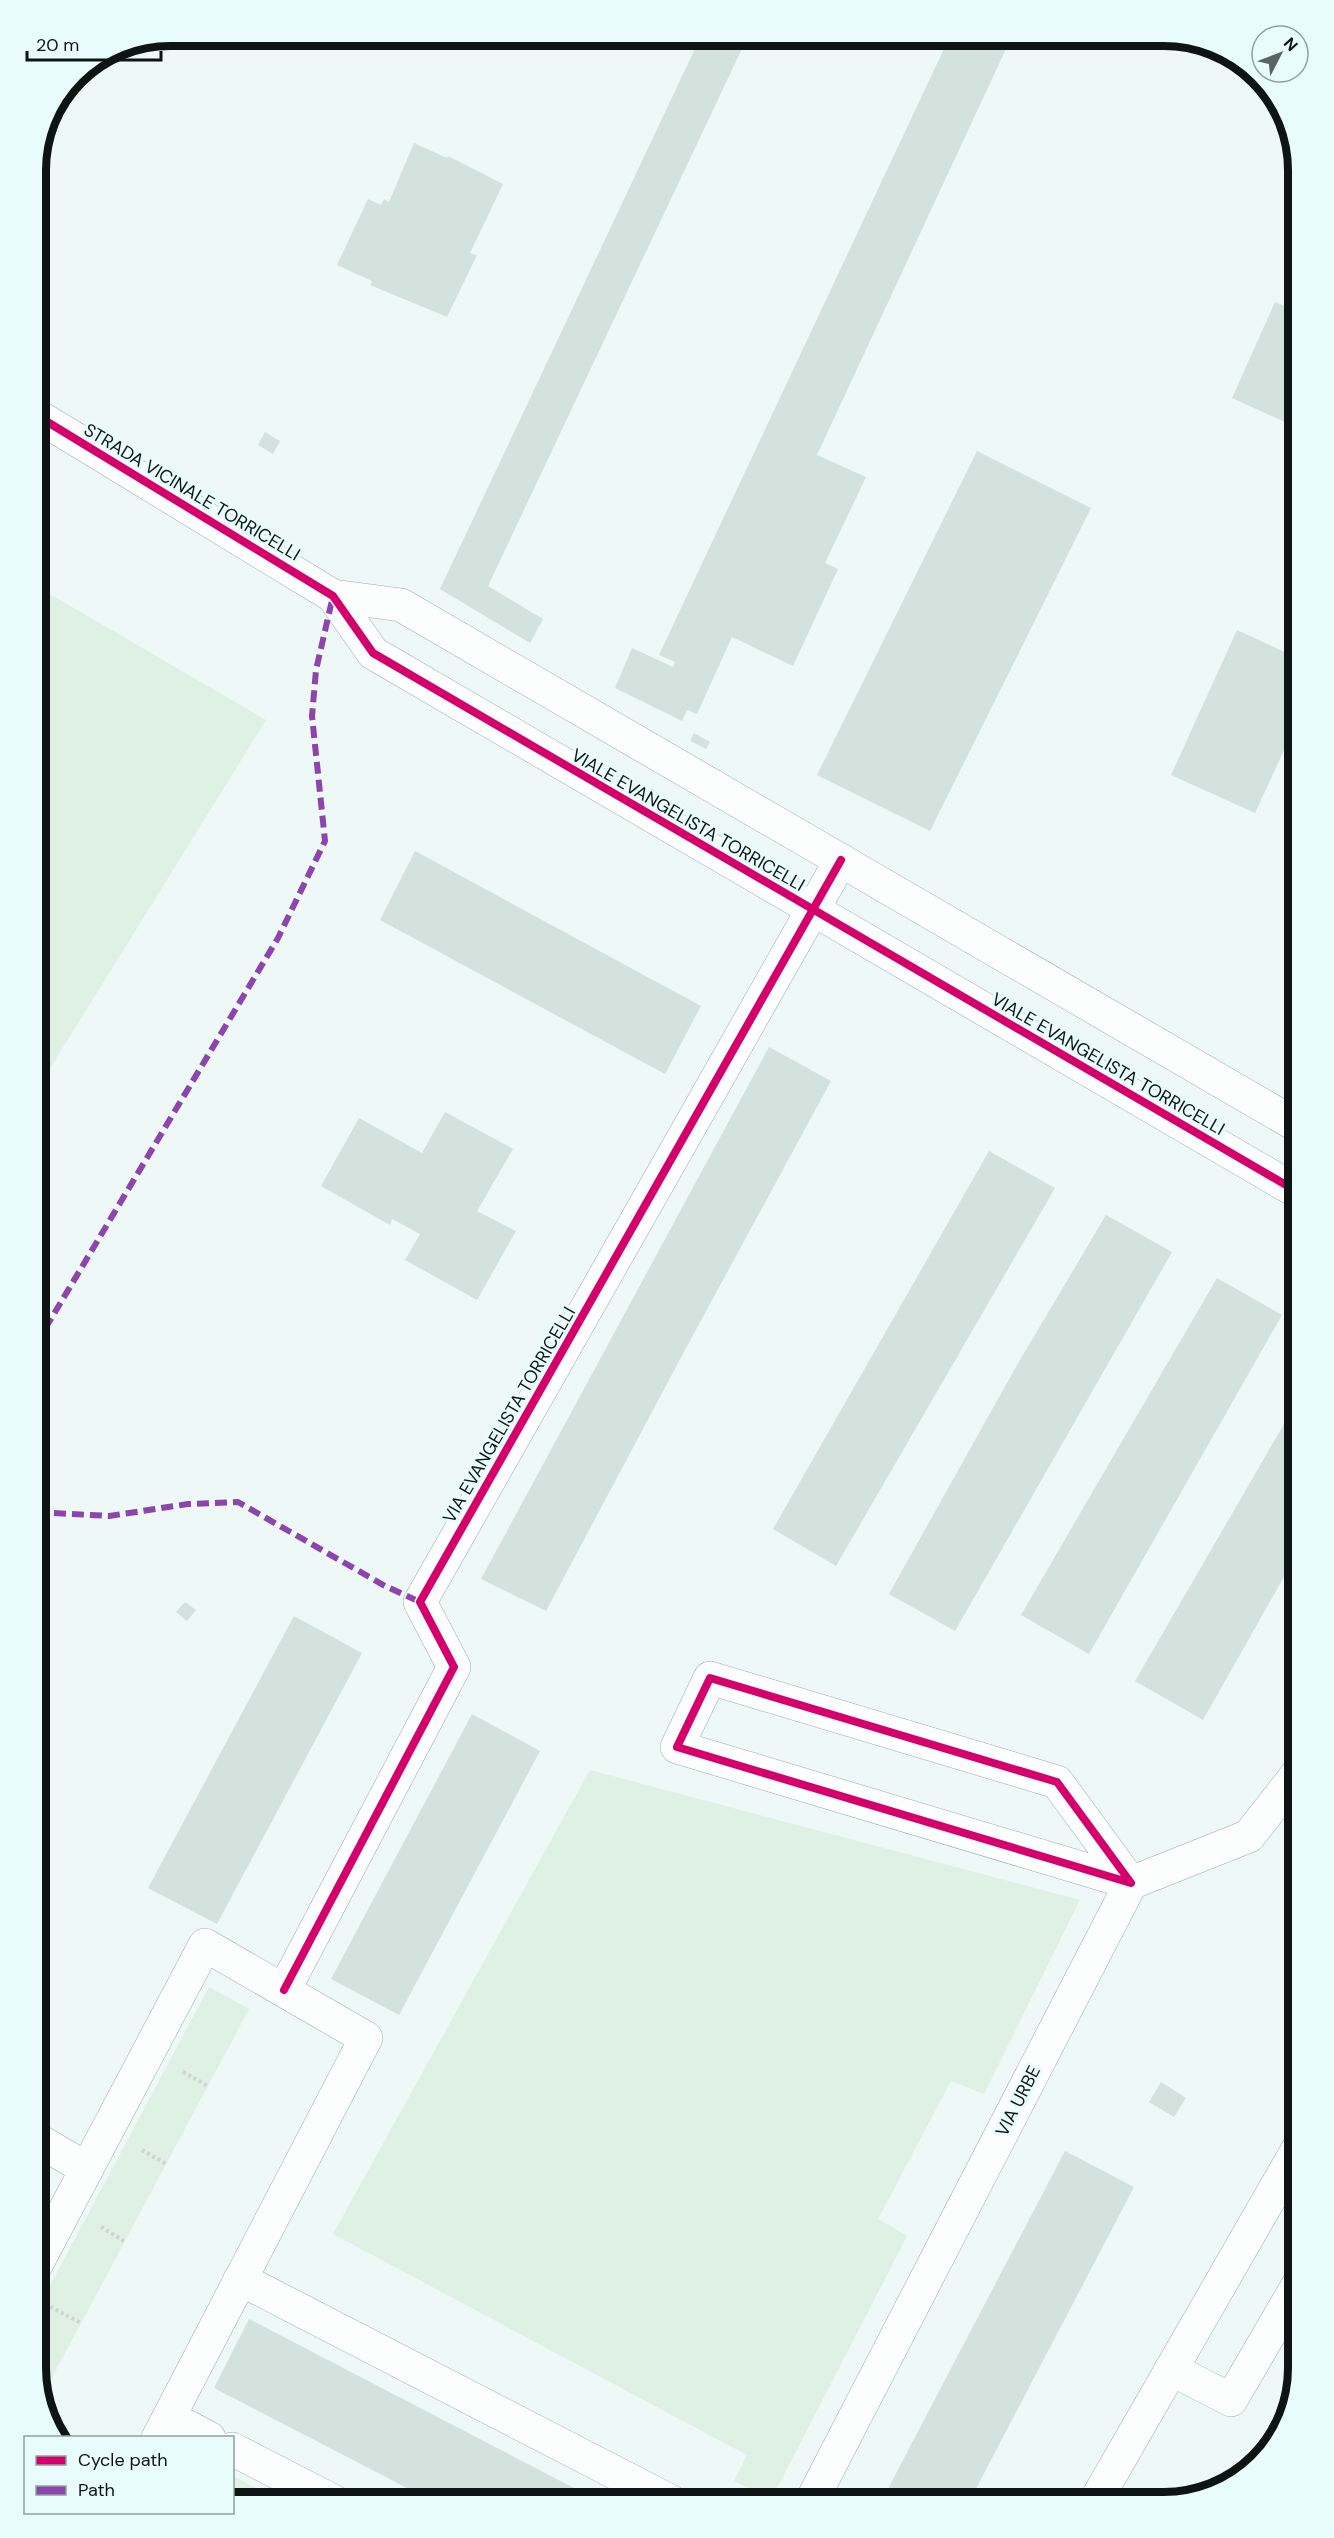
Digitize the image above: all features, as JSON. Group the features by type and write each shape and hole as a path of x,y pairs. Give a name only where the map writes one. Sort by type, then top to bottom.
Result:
{"street":[{"name":"STRADA VICINALE TORRICELLI","path":"47,422 333,596"},
{"path":"333,596 401,605 1288,1120"},
{"name":"VIALE EVANGELISTA TORRICELLI","path":"333,596 373,653 1288,1186"},
{"name":"VIA EVANGELISTA TORRICELLI","path":"284,1990 454,1667 420,1602 841,860"},
{"path":"1131,1883 1057,1782 721,1681 710,1678 677,1747 1131,1883 1249,1836 1288,1786"},
{"name":"VIA URBE","path":"816,2492 1131,1883"},
{"path":"46,2246 205,1945 366,2038 163,2427 201,2436"},
{"path":"46,2145 87,2169"},
{"path":"1101,2492 1288,2166"},
{"path":"240,2279 652,2491"},
{"path":"1171,2369 1231,2400 1288,2302"},
{"path":"234,2450 314,2491"}],"path":[{"path":"46,2305 81,2323"}],"green space":[{"path":"47,592 266,720 47,1074"},
{"path":"590,1770 1080,1900 984,2094 951,2081 878,2219 907,2236 775,2492 758,2492 734,2481 747,2455 333,2234"},
{"path":"209,1987 249,2009 48,2385 46,2293"},
{"path":"234,2477 262,2491 234,2491"}],"building":[{"path":"696,47 743,47 488,586 543,619 530,643 440,589"},
{"path":"945,47 1007,47 817,455 866,477 825,563 838,569 793,666 732,637 697,714 687,710 682,721 615,688 632,648 673,667 675,662 659,655"},
{"path":"414,143 447,158 448,156 503,184 470,253 477,255 447,317 370,285 372,281 337,265 368,199 381,205 384,199 389,202"},
{"path":"1275,302 1288,308 1288,423 1232,398"},
{"path":"265,432 280,441 273,454 258,445"},
{"path":"977,451 1091,508 930,831 817,775"},
{"path":"1237,630 1288,653 1288,742 1255,813 1171,775"},
{"path":"694,733 710,742 706,749 690,741"},
{"path":"415,851 701,1006 665,1074 380,920"},
{"path":"769,1047 831,1081 546,1611 481,1579"},
{"path":"445,1112 513,1149 477,1211 516,1231 477,1300 405,1260 420,1234 392,1219 390,1225 321,1186 359,1118 422,1153"},
{"path":"989,1151 1055,1188 836,1566 773,1529"},
{"path":"1106,1215 1172,1252 955,1631 889,1594 1017,1365"},
{"path":"1217,1278 1282,1315 1089,1654 1021,1615"},
{"path":"1288,1417 1288,1570 1203,1720 1135,1681"},
{"path":"185,1602 196,1610 187,1621 176,1612"},
{"path":"294,1616 362,1653 217,1924 148,1888"},
{"path":"472,1714 540,1751 399,2015 331,1979"},
{"path":"1161,2082 1186,2098 1174,2117 1149,2102"},
{"path":"1065,2151 1134,2187 974,2492 886,2492"},
{"path":"249,2319 581,2491 413,2491 214,2388"}],"marked path":[{"path":"46,1326 278,938 325,841 312,716 316,670 333,596"},
{"path":"46,1513 109,1516 188,1504 238,1502 385,1586 420,1602"}],"cycle path":[{"path":"47,422 333,596 373,653 1288,1186"},
{"path":"284,1990 454,1667 420,1602 841,860"},
{"path":"710,1678 1057,1782 1131,1883 677,1747 710,1678"}]}
